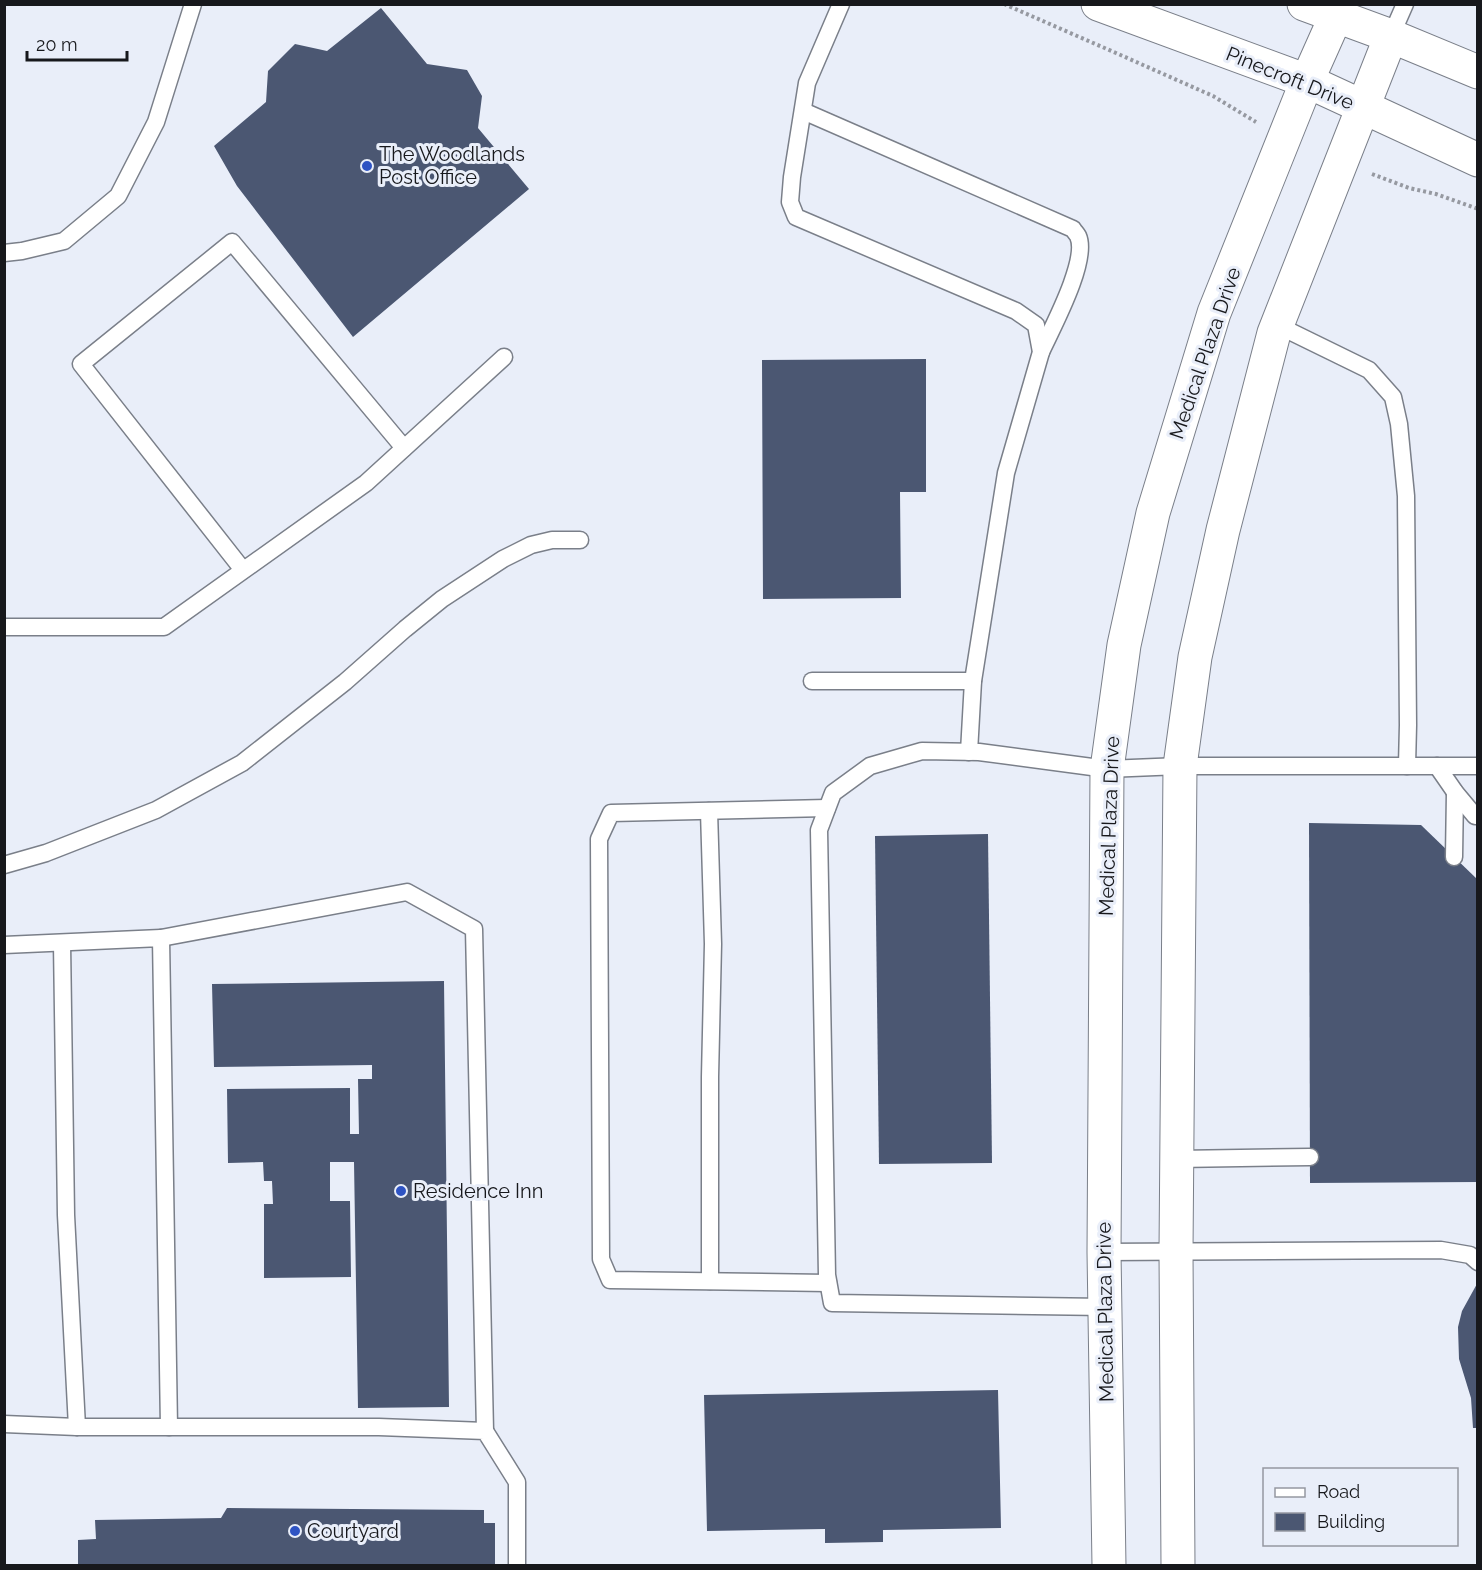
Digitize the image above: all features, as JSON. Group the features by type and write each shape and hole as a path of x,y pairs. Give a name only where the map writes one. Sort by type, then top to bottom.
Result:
{"street":[{"name":"Pinecroft Drive","path":"1098,4 1307,81 1478,160"},
{"path":"1304,4 1338,10 1391,36 1478,72"},
{"name":"Medical Plaza Drive","path":"1109,1566 1104,1252 1107,769 1124,645 1153,513 1214,313 1338,10"},
{"path":"1178,1566 1176,1252 1180,766 1195,657 1218,553 1274,333 1391,36"}],"lane":[{"path":"4,253 64,241 118,196 156,122 193,4"},
{"path":"841,4 807,83 792,177 790,202 796,217 1016,311 1036,324 1041,352"},
{"path":"1391,36 1405,4"},
{"path":"803,111 1072,229 1079,237 1080,254 1072,283 1041,352 1006,473 973,681 969,752"},
{"path":"243,570 81,363 232,242 404,448"},
{"path":"1277,325 1369,370 1393,397 1399,424 1406,496 1407,766"},
{"path":"4,627 164,627 366,483 504,357"},
{"path":"4,865 46,853 156,810 242,763 345,682 442,599 503,558 531,545 552,540 580,540"},
{"path":"812,681 973,681"},
{"path":"1105,1307 832,1303 828,1283 819,830 833,794 870,766 922,751 979,752 1107,769 1180,766 1478,766"},
{"path":"1437,766 1455,792 1475,816 1478,816"},
{"path":"1454,857 1455,792"},
{"path":"827,808 611,813 599,839 601,1258 610,1280 828,1283"},
{"path":"709,811 713,944 710,1077 710,1281"},
{"path":"4,945 161,938 407,892 474,929 484,1431 517,1482 517,1566"},
{"path":"161,938 169,1427"},
{"path":"62,943 66,1215 77,1427"},
{"path":"1177,1159 1310,1157"},
{"path":"1104,1252 1441,1250 1470,1255 1478,1262"},
{"path":"4,1424 77,1427 379,1427 484,1431"}],"path":[{"path":"1004,4 1213,96 1259,124 1285,135"},
{"path":"1342,161 1409,188 1436,194 1478,209"}],"building":[{"name":"The Woodlands Post Office","path":"381,8 427,64 467,70 482,96 478,128 529,189 353,337 237,186 214,146 266,102 268,71 295,44 327,51"},
{"path":"926,359 926,492 900,492 901,598 763,599 762,360"},
{"path":"1309,823 1421,825 1478,880 1478,1182 1310,1183"},
{"path":"988,834 992,1163 879,1164 875,836"},
{"name":"Residence Inn","path":"444,981 449,1407 358,1408 354,1162 330,1162 330,1201 350,1201 351,1277 264,1278 264,1204 273,1204 272,1181 264,1181 263,1162 228,1163 227,1089 350,1088 350,1134 359,1134 358,1079 372,1079 372,1065 214,1067 212,984"},
{"path":"1478,1282 1478,1428 1473,1428 1471,1398 1459,1359 1458,1327 1462,1311"},
{"path":"998,1390 1001,1528 883,1530 883,1542 825,1543 825,1529 707,1531 704,1395"},
{"name":"Courtyard","path":"227,1508 484,1510 484,1523 495,1523 495,1566 78,1566 78,1540 96,1539 95,1520 221,1518"}],"place":[{"name":"The Woodlands Post Office","path":"367,166"},
{"name":"Residence Inn","path":"401,1191"},
{"name":"Courtyard","path":"295,1531"}]}
